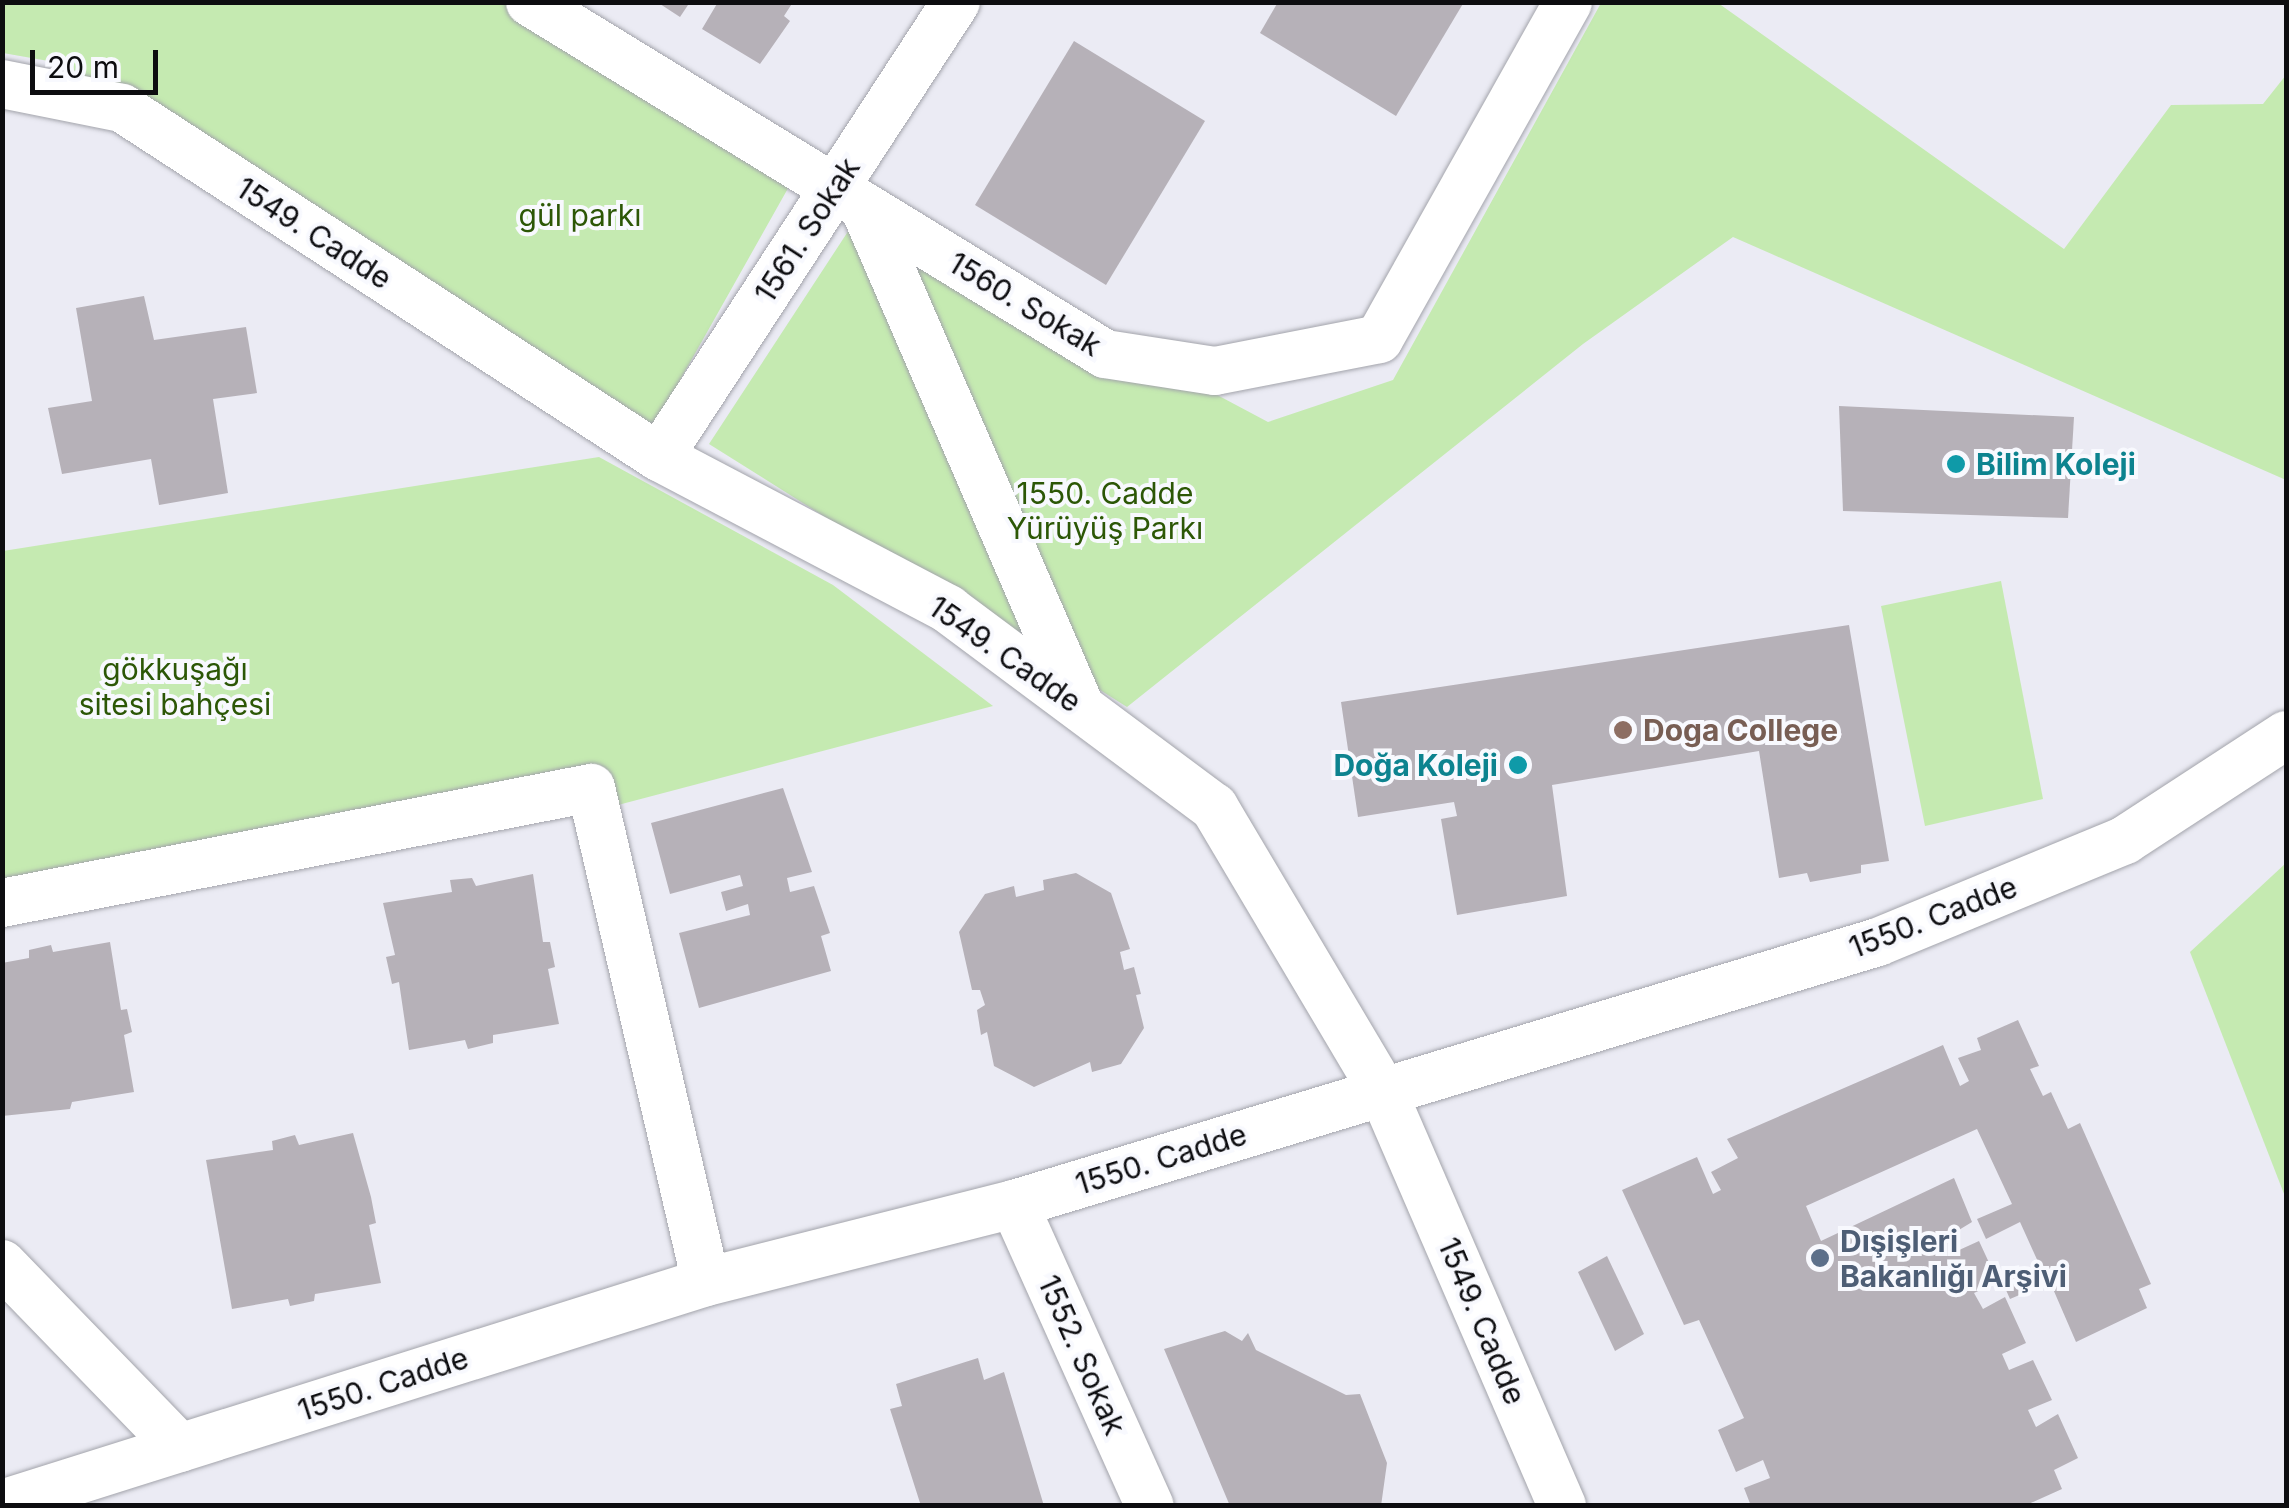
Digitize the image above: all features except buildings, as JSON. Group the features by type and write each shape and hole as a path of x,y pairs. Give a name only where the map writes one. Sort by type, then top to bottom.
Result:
{"street":[{"name":"1561. Sokak","path":"659,458 849,198 956,2"},
{"name":"1560. Sokak","path":"552,8 849,198 1105,354 1215,371 1379,339 1568,2"},
{"name":"1549. Cadde","path":"2,84 122,108 659,458 948,609 1214,807 1383,1092 1562,1506"},
{"path":"849,198 1081,708"},
{"name":"1550. Cadde","path":"26,1501 180,1448 706,1282 1014,1204 1878,942 2125,840 2286,735"},
{"path":"2,903 591,788 706,1282"},
{"name":"1552. Sokak","path":"1014,1204 1150,1506"},
{"path":"2,1264 180,1448"}],"green space":[{"name":"gül parkı","path":"2,3 512,3 791,183 652,430 249,167 60,63 3,53"},
{"name":"1550. Cadde Yürüyüş Parkı","path":"1601,3 1718,3 2064,249 2171,105 2263,104 2286,75 2286,480 1733,237 1583,344 1127,707 709,444 864,207 1268,422 1393,380"},
{"name":"gökkuşağı sitesi bahçesi","path":"599,457 833,585 993,706 618,805 3,880 3,551"},
{"path":"2001,581 2043,799 1925,826 1881,606"},
{"path":"2286,863 2286,1199 2190,952"}],"place":[{"name":"Bilim Koleji","path":"1956,464"},
{"name":"Doga College","path":"1623,730"},
{"name":"Doğa Koleji","path":"1518,765"},
{"name":"Dışişleri Bakanlığı Arşivi","path":"1820,1258"}]}
